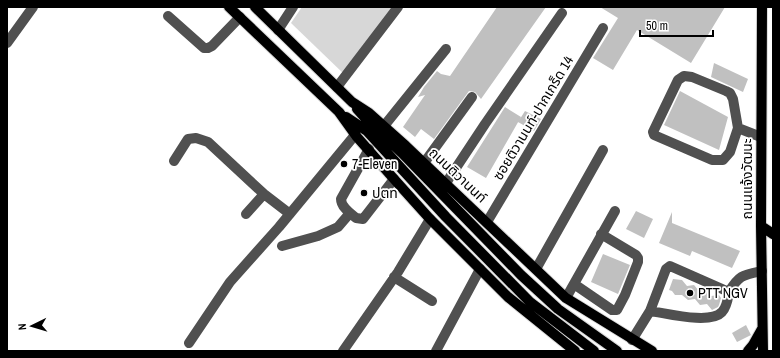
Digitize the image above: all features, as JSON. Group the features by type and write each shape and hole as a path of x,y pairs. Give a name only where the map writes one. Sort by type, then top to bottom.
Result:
{"main road":[{"path":"229,7 339,112 367,131 446,217 530,302 594,351"},
{"name":"ถนนติวานนท์","path":"255,7 352,102 369,113 384,126 566,298 652,351"},
{"name":"ถนนแจ้งวัฒนะ","path":"762,7 761,226 763,351"},
{"path":"352,102 366,119 402,153 521,275 558,309 617,351"},
{"path":"339,112 355,135 430,219 508,296 575,351"},
{"path":"761,226 773,234"},
{"path":"748,351 762,329"}],"street":[{"path":"7,43 34,7"},
{"path":"278,30 293,7"},
{"path":"337,87 398,7"},
{"path":"446,183 562,13"},
{"path":"168,16 204,48 212,46 240,17"},
{"name":"ซอยติวานนท์-ปากเกร็ด 14","path":"487,222 602,28"},
{"path":"384,126 446,49"},
{"path":"684,76 692,77 730,93 733,99 738,128 730,152 723,160 717,161 654,135 652,132 678,80 684,76"},
{"path":"424,163 472,97"},
{"path":"738,128 762,136"},
{"path":"189,343 230,282 290,214 355,135"},
{"path":"174,161 188,139 196,138 208,142 264,194 290,214"},
{"path":"368,149 341,199 343,206 356,218 363,218 394,179"},
{"path":"536,269 602,150"},
{"path":"246,214 264,194"},
{"path":"566,298 615,211"},
{"path":"282,246 318,236 338,227 350,213"},
{"path":"343,351 394,277 430,219"},
{"path":"574,284 612,310 617,310 625,296 638,262 638,258 636,255 602,234"},
{"path":"632,340 650,311 666,269 670,266 729,292"},
{"path":"436,351 480,269"},
{"path":"650,311 700,318 714,317 724,311 729,292 738,278 746,274 762,271"},
{"path":"394,277 432,301"}],"shaded area":[{"path":"302,7 394,7 345,75 291,23"}],"building":[{"path":"497,7 546,7 481,99 475,92 469,91 434,139 421,129 415,137 403,127 425,95 418,97 424,87 437,71 441,74 450,76"},
{"path":"600,7 725,7 691,63 637,30 613,70 593,58 618,18"},
{"path":"714,63 748,79 743,92 711,77"},
{"path":"680,91 728,117 719,150 664,125"},
{"path":"505,107 521,117 486,178 467,167"},
{"path":"525,111 541,119 534,131 518,122"},
{"path":"636,211 653,219 644,238 626,229"},
{"path":"672,212 672,223 740,251 732,268 692,251 690,256 659,243"},
{"path":"603,254 630,265 618,294 591,282"},
{"path":"673,279 682,280 687,286 694,285 699,291 706,290 711,296 719,295 721,298 718,307 712,310 707,304 700,305 695,299 688,300 682,295 675,295 669,290"},
{"path":"746,325 751,335 737,342 732,333"}],"place":[{"name":"7-Eleven","path":"344,164"},
{"name":"ปตท","path":"364,193"},
{"name":"PTT NGV","path":"690,293"}]}
